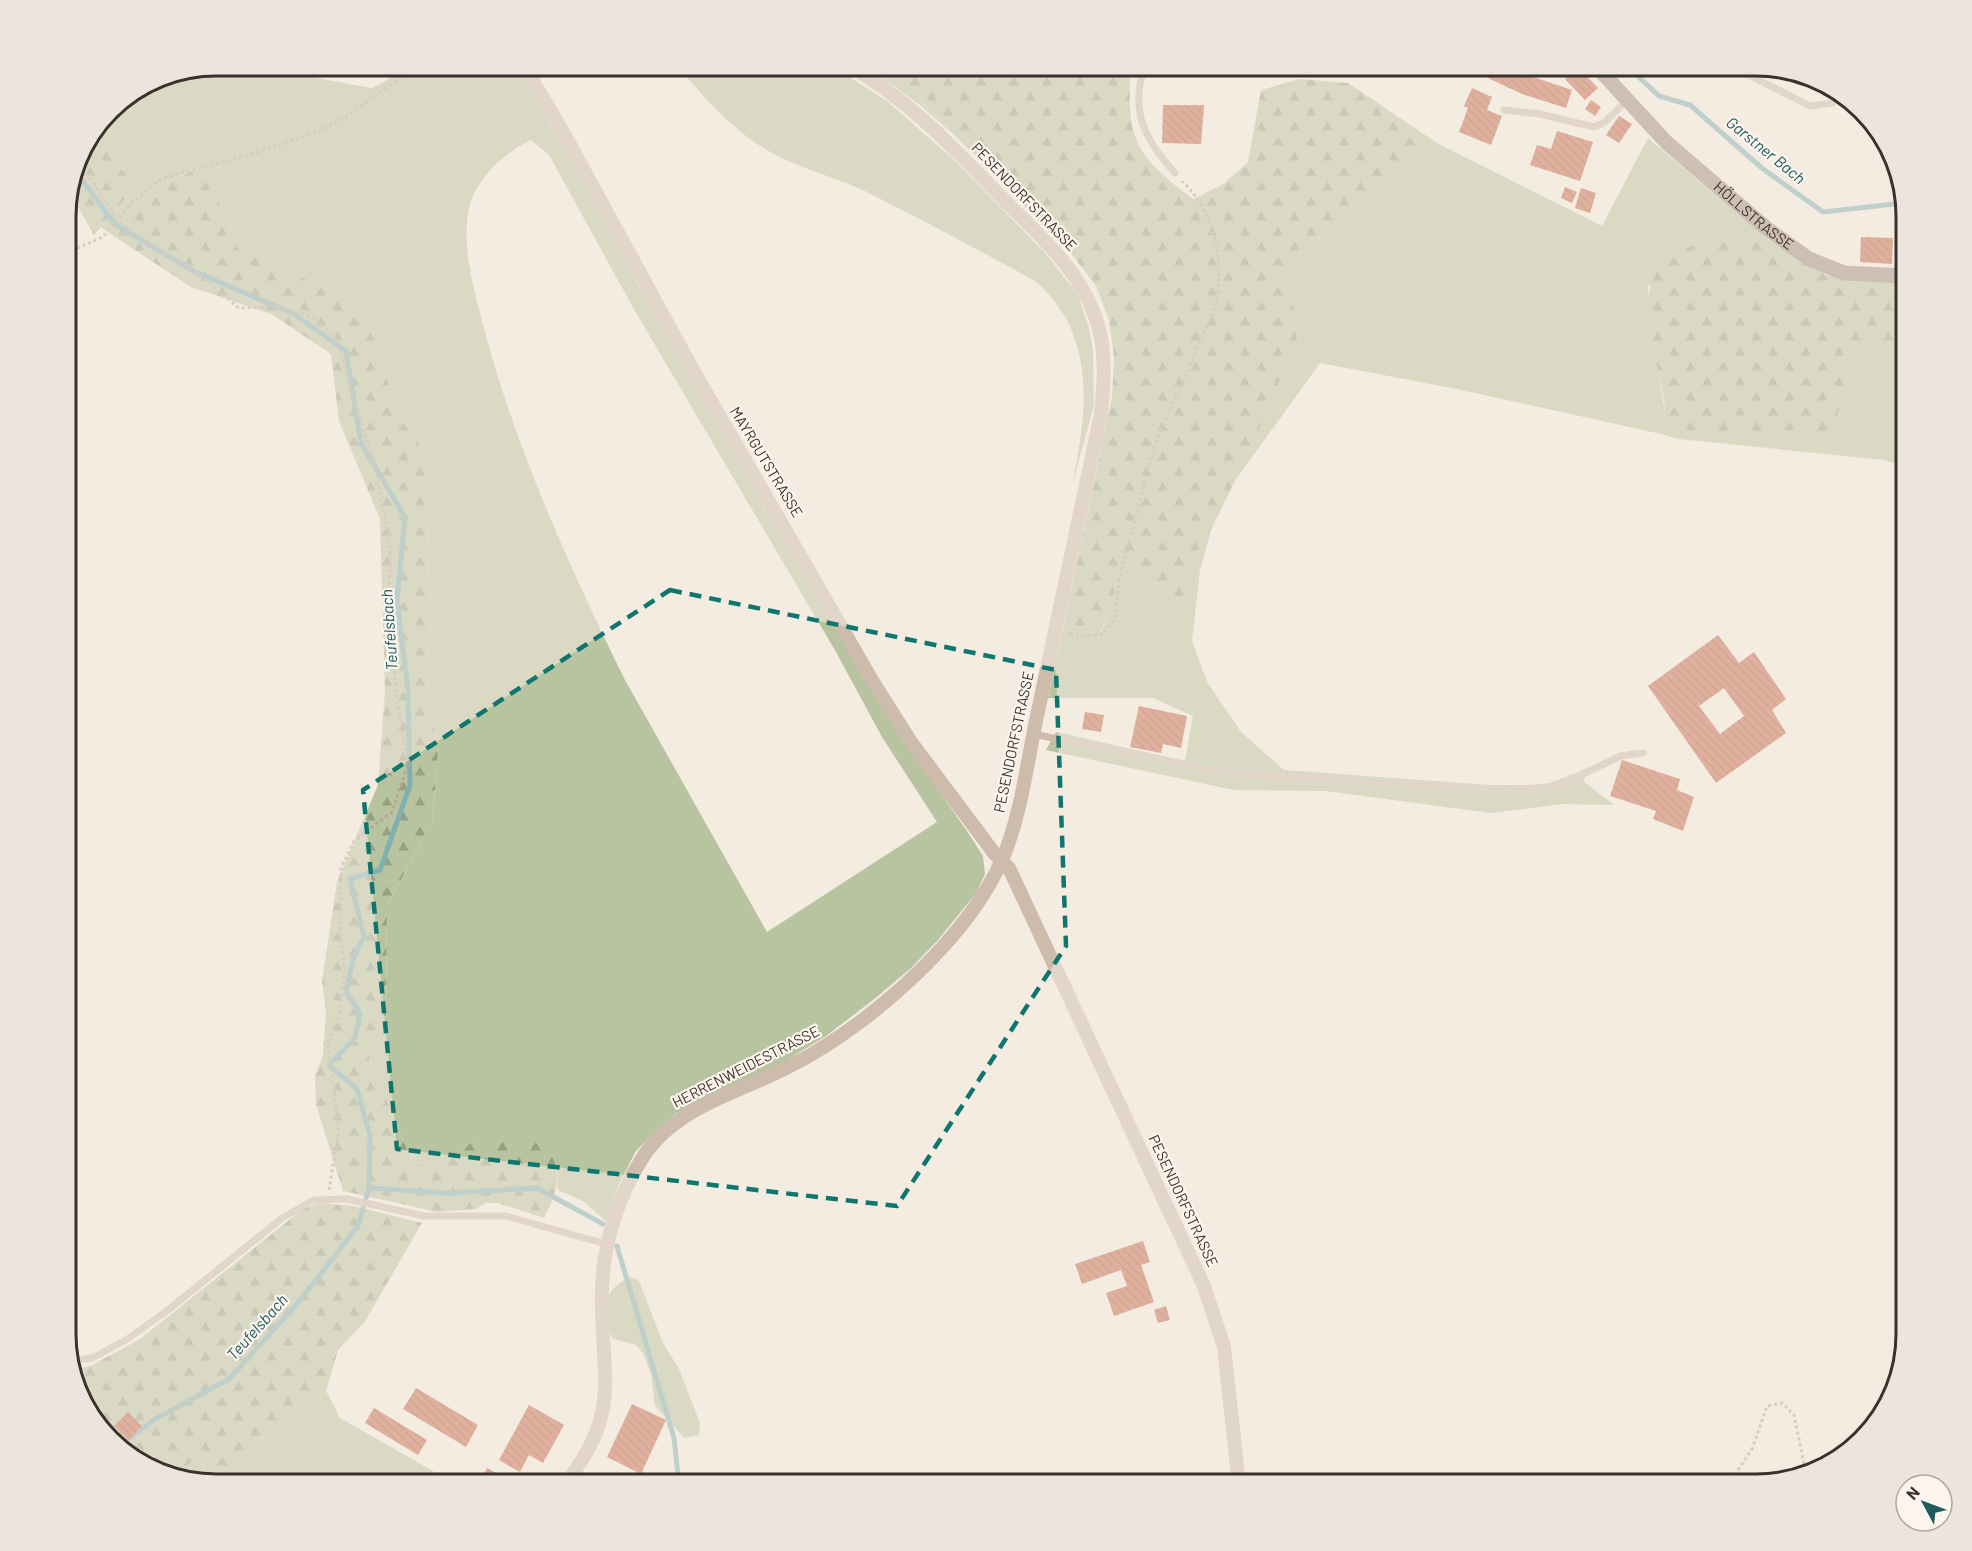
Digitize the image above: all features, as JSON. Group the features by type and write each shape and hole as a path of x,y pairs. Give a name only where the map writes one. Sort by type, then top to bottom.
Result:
{"street":[{"name":"HÖLLSTRASSE","path":"1605,76 1626,101 1726,195 1809,259 1844,273 1896,276"},
{"name":"MAYRGUTSTRASSE","path":"530,77 583,167 693,370 873,682 911,742 1002,860"},
{"name":"PESENDORFSTRASSE","path":"869,77 922,117 1048,244 1076,279 1096,318 1104,359 1101,414 1033,734 1009,841 1002,860 1014,877 1204,1286 1224,1347 1238,1474"},
{"name":"HERRENWEIDESTRASSE","path":"572,1474 593,1444 605,1403 602,1290 606,1244 631,1179 655,1141 672,1124 692,1112 789,1067 829,1045 865,1018 901,988 960,925 982,896 1002,860"}],"lane":[{"path":"1143,76 1139,89 1140,117 1153,148 1175,173"},
{"path":"1751,76 1810,106 1832,103"},
{"path":"1504,110 1540,114 1594,127 1605,122 1626,101"},
{"path":"1033,734 1229,773 1510,790 1557,786 1621,756 1642,753"},
{"path":"79,1360 92,1358 126,1340 168,1310 282,1218 314,1200 327,1197 364,1202 424,1216 506,1216 606,1244"}],"path":[{"path":"77,248 103,237 130,204 162,178 250,155 321,130 350,114 403,77"},
{"path":"84,172 92,180 117,218 152,246 187,265 239,308 277,307 314,318 338,340 376,472 390,545 389,618 397,700 408,764 392,812 354,841 341,868 340,937 345,969 339,1015 328,1042 339,1128 327,1197"},
{"path":"1056,628 1081,636 1103,634 1115,619 1119,579 1154,447 1216,305 1220,282 1215,233 1203,208 1175,173"},
{"path":"1735,1474 1752,1449 1767,1407 1782,1403 1794,1415 1804,1466"}],"highlighted area":[{"path":"670,590 1056,670 1066,946 897,1206 397,1149 363,790"}],"green space":[{"path":"1131,76 1130,112 1138,143 1146,157 1158,170 1193,199 1222,185 1248,162 1261,90 1300,79 1348,83 1437,143 1288,264 1297,339 1255,439 1211,530 1193,558 1187,594 1180,601 1131,565 1119,566 1110,613 1100,632 1079,634 1063,629 1112,397 1114,357 1109,320 1096,286 1074,257 926,106 887,77"},
{"path":"207,77 310,77 372,88 392,77 522,77 590,192 637,283 747,472 762,505 783,534 937,788 983,856 985,874 976,893 938,940 911,968 826,1036 787,1060 675,1114 636,1151 619,1184 606,1221 583,1201 558,1190 557,1166 477,1137 448,1159 432,1164 413,1164 367,1052 386,1037 387,905 432,823 438,753 427,675 430,620 425,452 400,418 362,305 271,263 240,252 226,216 190,172 165,183 146,196 130,214 115,237 101,227 135,186 95,146 117,117 131,105 146,95 180,81","holes":["531,140 549,155 635,311 836,652 882,737 937,822 767,932 625,680 562,546 524,453 493,359 469,264 468,214 476,191 490,170 510,153"]},
{"path":"687,77 849,77 887,101 954,160 1046,254 1078,295 1089,328 1093,351 1094,405 1072,486 1081,431 1083,376 1078,350 1069,326 1055,302 1035,281 950,235 865,191 795,164 758,145 733,125"},
{"path":"881,77 890,77 900,84 956,137 921,106"},
{"path":"1648,138 1770,241 1715,240 1648,286 1650,322 1665,413 1661,434 1457,389 1320,363 1234,482 1297,339 1288,264 1437,143 1602,226"},
{"path":"96,145 105,151 136,186 94,235 77,206 81,180"},
{"path":"191,172 202,172 226,216 240,252 271,263 362,305 400,418 425,452 430,620 427,675 438,753 432,823 387,905 386,1037 367,1052 413,1164 432,1164 448,1159 477,1137 512,1136 548,1147 556,1167 557,1183 553,1199 544,1218 498,1203 486,1203 476,1209 437,1212 343,1191 316,1104 315,1076 323,1055 326,1012 322,981 337,882 378,785 385,690 380,519 339,421 331,354 271,314 191,287 115,237 130,214 146,196 177,177"},
{"path":"1715,240 1770,241 1826,275 1896,281 1896,355 1856,345 1832,433 1780,440 1735,431 1679,439 1661,434 1665,411 1650,325 1649,302 1652,281 1660,264 1676,252"},
{"path":"1856,345 1896,355 1896,464 1884,460 1679,439 1735,431 1780,440"},
{"path":"1211,530 1200,570 1192,641 1207,682 1241,732 1284,770 1490,785 1545,785 1591,767 1583,781 1614,805 1563,804 1491,813 1326,791 1234,790 1046,750 1056,732 1185,761 1193,716 1153,698 1048,698 1063,629 1079,634 1101,632 1110,613 1119,566 1131,565 1180,601 1187,594 1193,558"},
{"path":"319,1203 353,1206 422,1223 364,1323 338,1350 326,1391 220,1471 193,1461 181,1470 171,1467 146,1456 131,1446 117,1434 100,1412 91,1397 81,1369 140,1339 303,1209"},
{"path":"631,1277 639,1281 663,1343 679,1369 700,1423 699,1435 684,1438 655,1406 651,1374 644,1355 636,1345 613,1339 609,1330 605,1312 609,1295 621,1282"},
{"path":"326,1391 340,1418 438,1474 207,1474 181,1470 193,1460 220,1471"}],"building":[{"path":"1530,76 1572,90 1566,108 1522,94 1488,78"},
{"path":"1568,76 1587,76 1598,88 1585,100 1565,79"},
{"path":"1472,88 1492,97 1487,110 1502,116 1491,145 1459,132 1468,108 1464,106"},
{"path":"1591,100 1601,107 1595,116 1585,109"},
{"path":"1163,105 1204,105 1201,144 1162,143"},
{"path":"1619,116 1632,124 1619,143 1606,135"},
{"path":"1557,131 1593,142 1580,181 1530,165 1537,145 1551,149"},
{"path":"1565,187 1577,192 1572,203 1561,198"},
{"path":"1581,188 1596,193 1590,213 1575,208"},
{"path":"1861,237 1893,238 1892,264 1860,262"},
{"path":"1718,635 1739,663 1754,652 1786,699 1772,710 1786,733 1716,783 1648,686","holes":["1724,688 1744,716 1720,734 1699,706"]},
{"path":"1139,706 1187,716 1181,748 1163,744 1161,753 1130,747"},
{"path":"1085,712 1104,715 1101,732 1082,729"},
{"path":"1622,760 1680,779 1677,790 1694,797 1683,831 1653,819 1656,811 1610,796"},
{"path":"1143,1241 1150,1262 1141,1265 1154,1302 1114,1316 1106,1293 1127,1286 1121,1270 1082,1284 1075,1264"},
{"path":"1166,1306 1170,1320 1158,1323 1154,1310"},
{"path":"416,1388 478,1425 466,1447 403,1409"},
{"path":"632,1404 666,1420 641,1474 607,1457"},
{"path":"529,1405 564,1425 543,1463 529,1455 520,1472 499,1460"},
{"path":"374,1408 427,1440 418,1455 365,1423"},
{"path":"128,1412 142,1426 129,1440 114,1426"},
{"path":"487,1468 498,1474 484,1474"}],"waterway":[{"name":"Garstner Bach","path":"1638,76 1659,96 1690,105 1763,169 1823,212 1895,204"},
{"name":"Teufelsbach","path":"81,179 115,224 195,272 294,314 346,351 361,443 405,517 397,600 408,691 410,785 380,870 350,879 364,937 354,956 346,992 360,1013 355,1038 329,1065 357,1089 370,1136 369,1188 358,1226 296,1305 229,1379 152,1421 126,1441"},
{"name":"Teufelsbach","path":"369,1188 447,1193 537,1188 603,1224"},
{"name":"Teufelsbach","path":"617,1246 674,1438 678,1474"}]}
